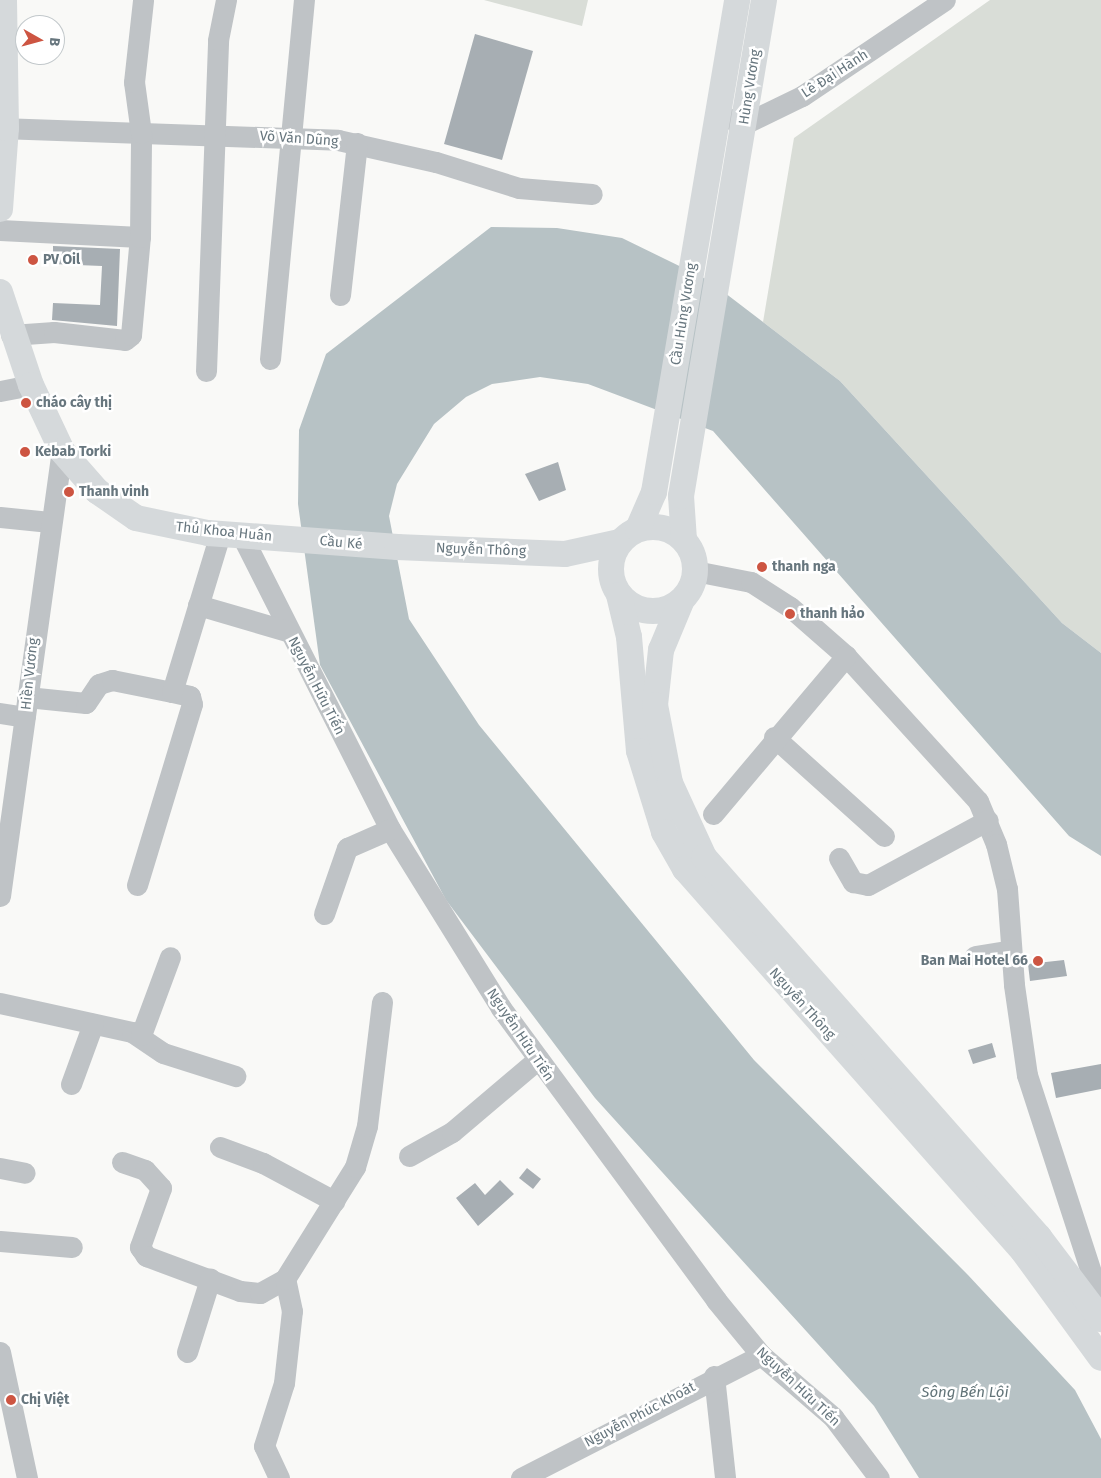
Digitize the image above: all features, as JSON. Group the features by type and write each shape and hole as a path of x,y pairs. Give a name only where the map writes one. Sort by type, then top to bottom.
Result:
{"main road":[{"path":"0,209 4,0"},
{"name":"Hùng Vương","path":"707,171 737,0"},
{"name":"Hùng Vương","path":"737,175 764,0"},
{"name":"Cầu Hùng Vương","path":"629,536 650,509 707,171"},
{"name":"Cầu Hùng Vương","path":"684,540 681,496 737,175"},
{"name":"Thủ Khoa Huân","path":"0,292 11,335 31,385 62,451 97,491 136,518 231,535 285,538"},
{"path":"663,528 684,540 696,571 681,602 649,612 615,586 612,560 629,536 663,528"},
{"name":"Nguyễn Thông","path":"397,547 565,554 629,536"},
{"name":"Cầu Ké","path":"285,538 397,547"},
{"name":"Nguyễn Thông","path":"565,554 615,586 629,637 639,752 664,832 685,868 1101,1319"},
{"name":"Nguyễn Thông","path":"681,602 661,650 655,705 670,783 704,857 1041,1256 1101,1358"}],"street":[{"path":"11,335 54,332 130,338 140,237 140,133 134,82 143,0"},
{"path":"206,371 215,215 214,134 219,33 226,0"},
{"path":"270,359 288,137 304,0"},
{"name":"Lê Đại Hành","path":"744,124 828,81 944,0"},
{"path":"718,115 744,124"},
{"name":"Võ Văn Dũng","path":"3,128 288,137 357,143 519,188 592,194"},
{"path":"340,294 357,143"},
{"path":"0,230 140,237"},
{"path":"0,391 31,385"},
{"name":"Hiền Vương","path":"0,896 50,522 62,451"},
{"path":"0,516 50,522"},
{"path":"172,692 198,605 231,535"},
{"name":"Nguyễn Hữu Tiến","path":"231,535 287,631 390,829 457,942 538,1060 760,1355 833,1418 879,1478"},
{"path":"696,571 729,576 770,592 846,656 954,771 988,820 1007,889 1010,950 1027,1076 1074,1230 1101,1304"},
{"path":"198,605 287,631"},
{"path":"713,814 774,737 846,656"},
{"path":"0,713 26,707 86,703 99,684 112,680 190,696 192,704 137,885"},
{"path":"774,737 884,836"},
{"path":"839,858 853,882 868,885 988,820"},
{"path":"324,914 347,848 390,829"},
{"path":"975,956 1010,950"},
{"path":"141,1035 170,957"},
{"path":"122,1162 145,1170 161,1188 140,1247 146,1256 252,1293 285,1279 355,1167 366,1126 382,1002"},
{"path":"0,1003 141,1035 163,1053 235,1076"},
{"path":"71,1084 93,1024"},
{"path":"409,1156 452,1132 538,1060"},
{"path":"220,1146 263,1163 334,1201"},
{"path":"0,1168 25,1173"},
{"path":"1041,1256 1074,1230"},
{"path":"0,1241 72,1247"},
{"path":"187,1352 210,1279"},
{"path":"279,1478 264,1446 284,1383 292,1311 285,1279"},
{"path":"0,1352 26,1478"},
{"name":"Nguyễn Phúc Khoát","path":"521,1478 714,1376 760,1355"},
{"path":"714,1376 725,1478"}],"shaded area":[{"path":"484,0 588,0 582,26"},
{"path":"990,0 1101,0 1101,653 1062,623 840,381 763,322 794,138"}],"water":[{"name":"Sông Bến Lội","path":"491,227 557,228 622,238 708,280 840,381 1062,623 1101,653 1101,856 1069,836 713,431 588,384 540,377 492,384 466,397 434,424 397,484 389,516 409,619 479,725 754,1060 968,1275 1075,1390 1101,1439 1101,1478 919,1478 874,1406 595,1098 446,900 320,665 298,504 299,430 326,354"}],"building":[{"path":"475,34 533,51 502,160 444,144"},
{"path":"53,246 120,249 117,326 52,320 53,303 100,305 102,266 53,264"},
{"path":"558,462 566,490 539,501 525,474"},
{"path":"1064,960 1067,976 1030,981 1028,964"},
{"path":"992,1043 996,1057 973,1064 968,1050"},
{"path":"1101,1064 1101,1089 1056,1098 1051,1073"},
{"path":"527,1168 541,1179 533,1189 519,1178"},
{"path":"500,1180 514,1194 478,1226 456,1198 475,1183 485,1195"}],"place":[{"name":"PV Oil","path":"33,260"},
{"name":"cháo cây thị","path":"26,403"},
{"name":"Kebab Torki","path":"25,452"},
{"name":"Thanh vinh","path":"69,492"},
{"name":"thanh nga","path":"762,567"},
{"name":"thanh hảo","path":"790,614"},
{"name":"Ban Mai Hotel 66","path":"1038,961"},
{"name":"Chị Việt","path":"11,1400"}]}
